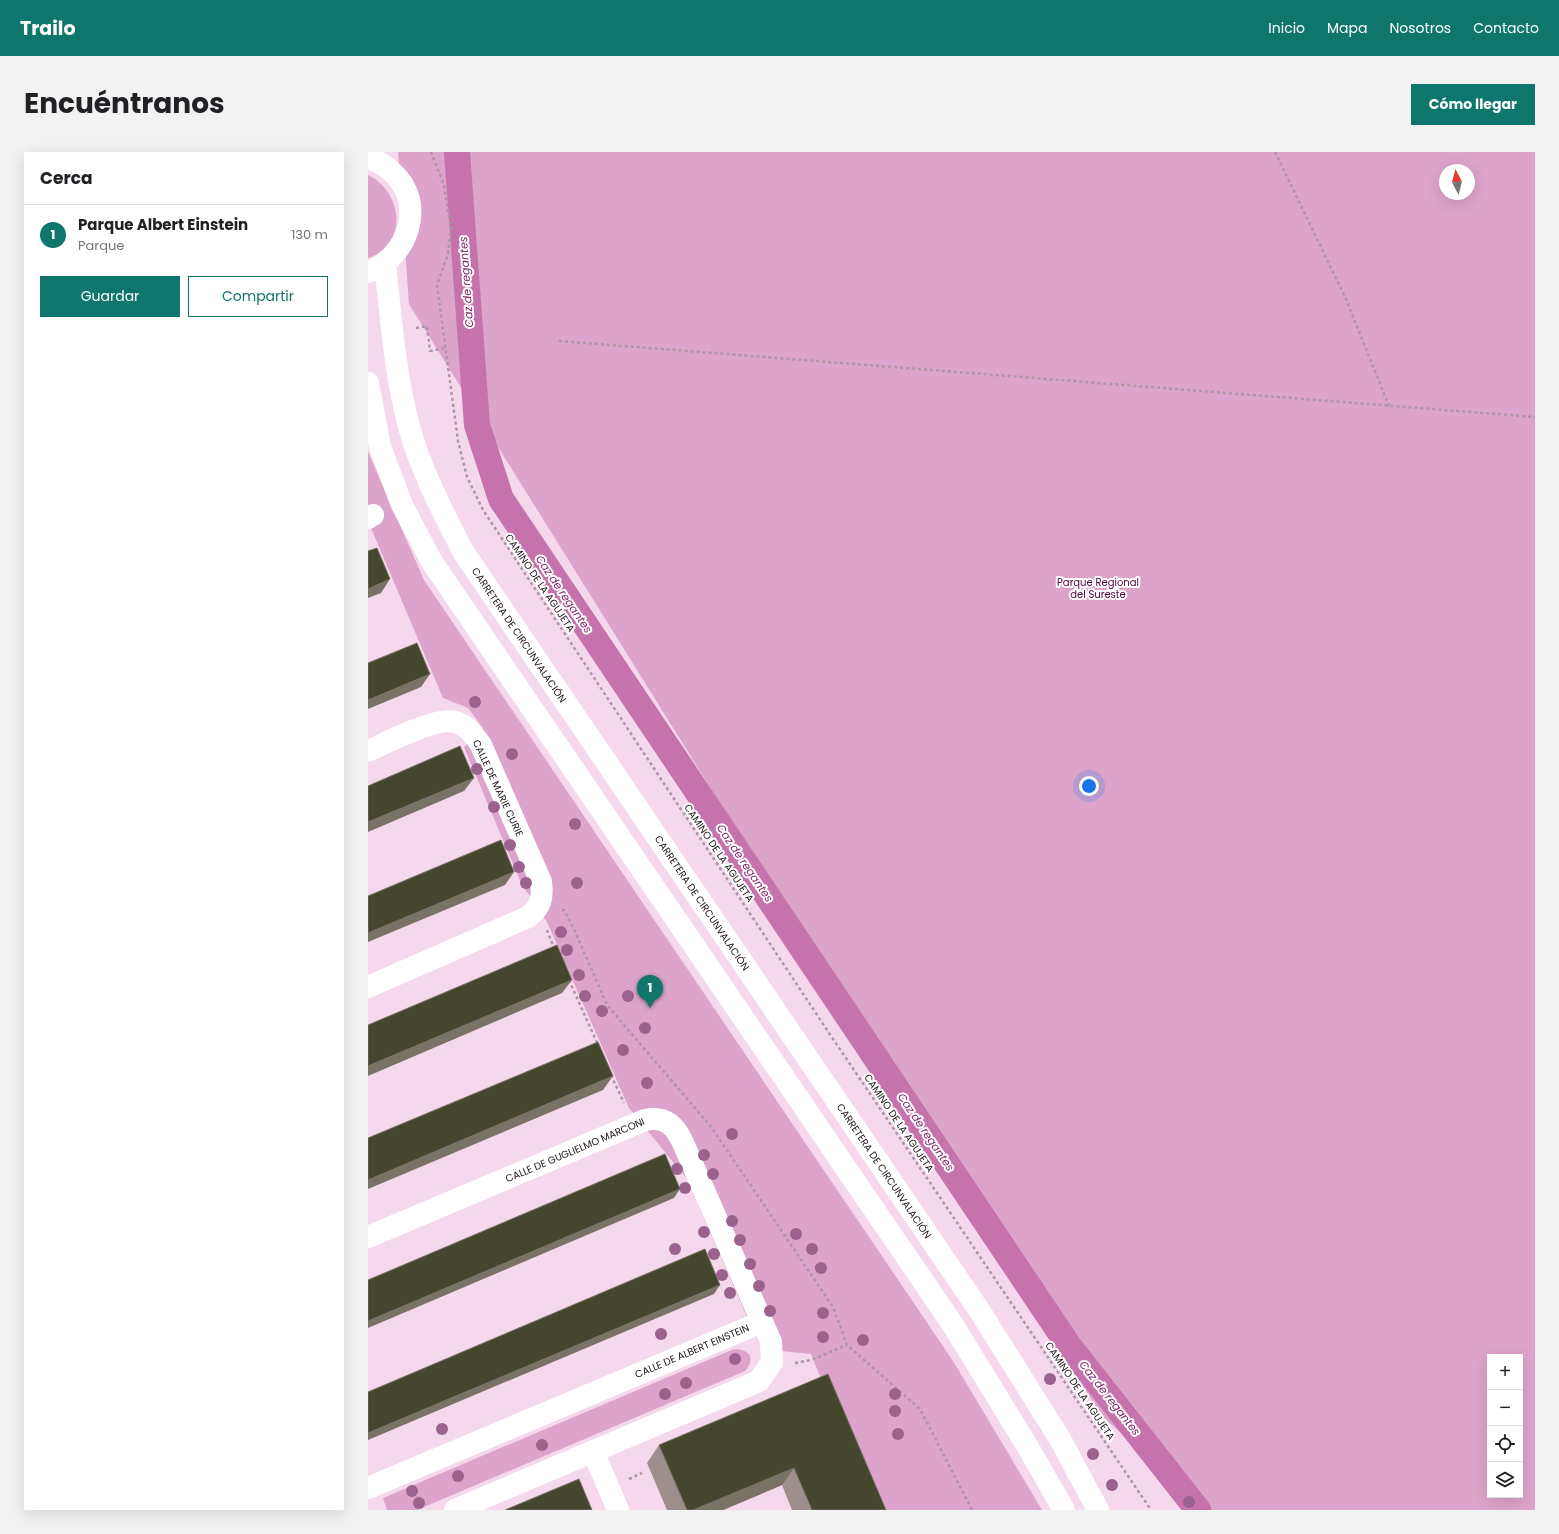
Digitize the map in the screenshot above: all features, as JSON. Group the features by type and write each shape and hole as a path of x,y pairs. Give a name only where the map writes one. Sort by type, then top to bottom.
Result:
{"main road":[{"path":"374,157 393,172 403,187 409,203 410,220 406,237 398,252 376,268"},
{"name":"CARRETERA DE CIRCUNVALACIÓN","path":"376,268 409,428 434,496 464,553 979,1310 1060,1438 1098,1510"},
{"path":"368,383 380,447 402,505 432,562 953,1325 1029,1449 1064,1510"},
{"name":"CALLE DE MARIE CURIE","path":"368,751 432,723 444,721 456,722 466,726 473,733 480,745 541,882 541,902 536,910 528,917 368,987"},
{"name":"CALLE DE GUGLIELMO MARCONI","path":"368,1237 638,1123 656,1118 668,1122 678,1132 762,1322"},
{"name":"CALLE DE ALBERT EINSTEIN","path":"368,1488 762,1322 771,1342 772,1362 759,1381 455,1510"},
{"path":"592,1451 618,1510"}],"path":[{"name":"CAMINO DE LA AGUJETA","path":"430,152 444,185 451,228 448,254 437,285 458,441 467,477 483,510 833,1040 1151,1510"},
{"path":"1275,152 1346,299 1389,406"},
{"path":"414,328 427,326 430,352 445,348"},
{"path":"559,341 1535,417"},
{"path":"560,909 564,910 573,927 607,1005 712,1128 833,1307 847,1345 920,1410 972,1510"},
{"path":"545,926 557,954"},
{"path":"567,976 599,1048"},
{"path":"609,1069 625,1105"},
{"path":"790,1363 811,1360 847,1345"}],"green space":[{"name":"Parque Regional del Sureste","path":"398,152 1535,152 1535,1510 1206,1510 1101,1415 409,304"},
{"path":"368,175 380,183 389,194 394,206 396,218 395,231 390,242 381,251 368,258"},
{"path":"368,452 424,580 953,1361 1042,1510 874,1510 811,1354 762,1349 687,1179 629,1108 547,922 521,883 464,747 483,728 468,708 443,698 368,521"},
{"path":"734,1349 740,1349 750,1356 750,1362 745,1371 417,1510 387,1510 383,1498"}],"building":[{"path":"377,548 390,579 368,589 368,551"},
{"path":"417,643 430,674 368,700 368,663"},
{"path":"460,746 474,778 368,822 368,786"},
{"path":"501,840 514,872 368,933 368,896"},
{"path":"557,945 572,980 368,1066 368,1025"},
{"path":"598,1042 613,1076 368,1180 368,1138"},
{"path":"665,1154 680,1189 368,1321 368,1280"},
{"path":"705,1249 720,1285 368,1433 368,1392"},
{"path":"828,1374 886,1510 812,1510 794,1468 693,1510 687,1510 659,1445"},
{"path":"579,1479 592,1510 505,1510"}],"waterway":[{"name":"Caz de regantes","path":"457,152 477,425 501,499 1069,1346 1198,1510"}],"place":[{"name":"Parque Albert Einstein","path":"650,1008"}]}
